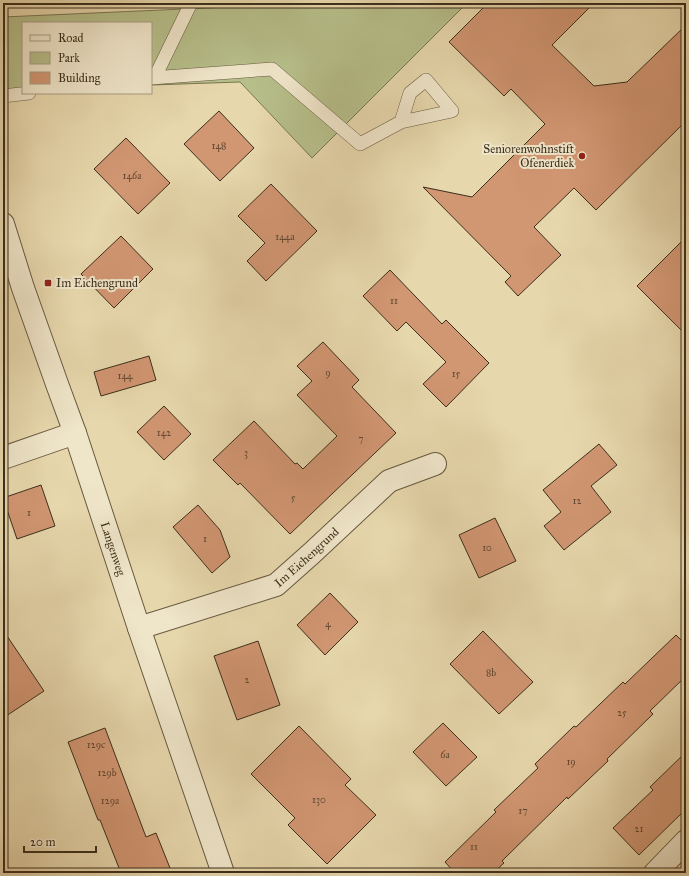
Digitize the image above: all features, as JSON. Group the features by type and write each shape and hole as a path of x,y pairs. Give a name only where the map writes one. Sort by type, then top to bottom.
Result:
{"street":[{"name":"Langenweg","path":"3,224 28,303 75,433 139,628 223,873"},
{"path":"3,458 75,433"},
{"name":"Im Eichengrund","path":"139,628 276,585 389,482 435,464"},
{"path":"655,873 686,841"}],"lane":[{"path":"153,77 191,3"},
{"path":"153,77 272,69 360,144 402,122"},
{"path":"3,96 22,94"}],"green space":[{"path":"234,3 467,3 312,158 240,82 152,85 152,22 22,22 22,89 3,90 3,17 229,7"}],"building":[{"name":"Seniorenwohnstift Ofenerdiek","path":"488,3 594,3 552,45 594,86 627,82 686,25 686,121 596,210 574,188 534,227 561,255 518,296 505,282 511,276 423,187 472,197 545,124 511,89 504,96 449,42"},
{"path":"219,111 254,148 220,181 184,144"},
{"path":"126,138 170,183 138,214 94,169"},
{"path":"271,184 317,231 266,281 247,261 265,243 238,216"},
{"path":"121,236 153,269 114,308 81,274"},
{"path":"686,237 686,335 637,286"},
{"path":"390,270 442,324 446,320 489,363 446,407 423,384 446,362 406,322 397,331 363,296"},
{"path":"323,342 359,380 352,387 396,433 290,534 240,483 238,485 213,460 254,421 295,464 297,463 303,469 337,436 297,395 312,381 297,366"},
{"path":"149,356 156,380 101,396 94,372"},
{"path":"164,406 191,434 164,460 137,432"},
{"path":"599,444 617,465 591,486 611,512 564,550 544,526 561,512 543,490"},
{"path":"41,485 55,526 17,539 3,498"},
{"path":"198,505 220,530 230,557 212,573 173,527"},
{"path":"495,518 516,561 479,578 459,535"},
{"path":"330,593 358,622 325,655 297,625"},
{"path":"3,630 44,691 3,718"},
{"path":"483,631 533,682 499,714 450,664"},
{"path":"676,635 686,645 686,676 650,711 653,714 607,759 608,761 568,799 567,797 502,861 504,863 493,873 455,873 445,862 496,812 494,810 538,768 535,764 574,726 576,727 623,682 625,684"},
{"path":"258,641 280,705 237,720 214,656"},
{"path":"443,723 477,757 446,786 413,752"},
{"path":"299,726 351,779 345,785 376,815 327,864 288,825 295,818 251,774"},
{"path":"105,728 146,837 156,833 172,873 121,873 100,820 98,820 68,742"},
{"path":"686,752 686,809 639,855 613,828 653,790 650,787"}],"place":[{"name":"Seniorenwohnstift Ofenerdiek","path":"582,156"},
{"name":"Im Eichengrund","path":"48,283"}]}
